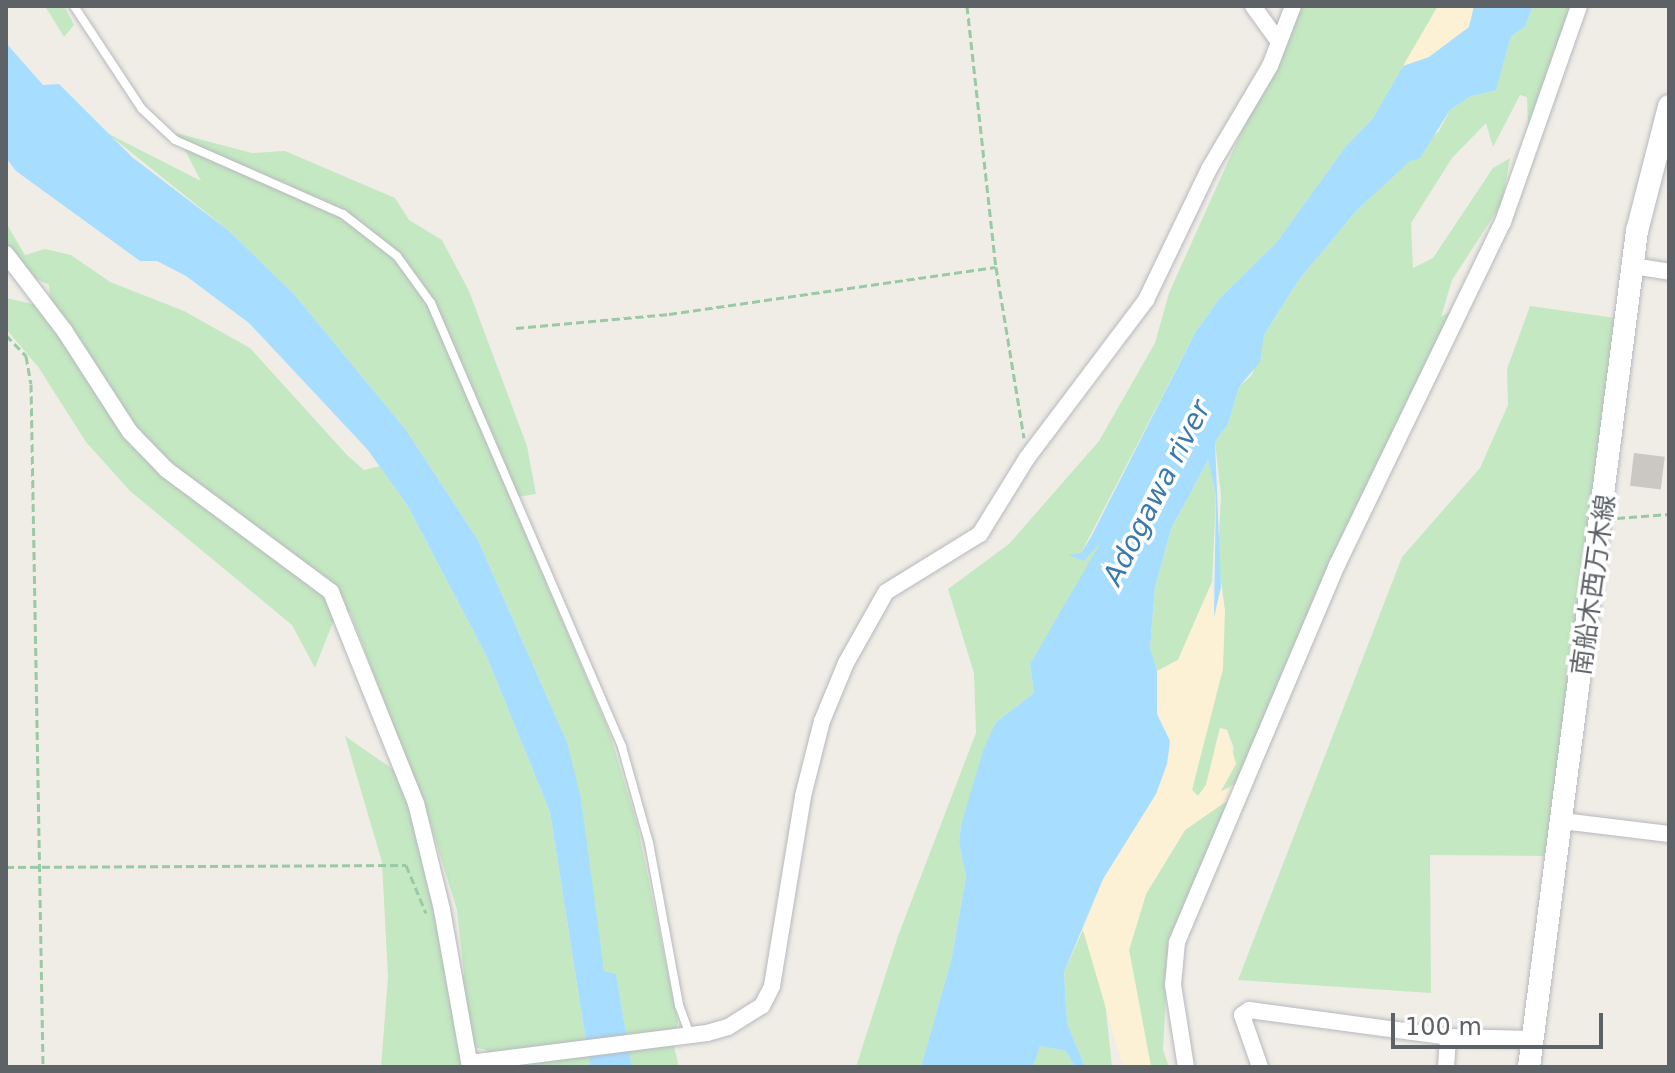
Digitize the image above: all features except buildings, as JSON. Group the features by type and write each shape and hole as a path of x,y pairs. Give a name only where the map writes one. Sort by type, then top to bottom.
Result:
{"main road":[{"name":"南船木西万木線","path":"1529,1067 1604,519 1633,266 1669,106"}],"street":[{"path":"1253,6 1279,42"},
{"path":"6,254 149,451 209,503 331,592 416,803 474,1063 690,1035 749,1017 762,1006 772,986 803,796 822,721 846,663 886,592 980,534 1027,458 1146,300 1209,169 1279,42 1293,6"},
{"path":"1186,1067 1173,985 1177,942 1337,565 1503,222 1579,6"},
{"path":"1633,266 1669,272"},
{"path":"1562,821 1669,834"},
{"path":"1260,1067 1242,1015 1249,1010 1448,1037 1533,1039"},
{"path":"1446,1067 1448,1037"}],"lane":[{"path":"74,6 142,109 175,140 343,214 397,256 431,303 622,747 649,843 679,1005 690,1035"}],"path":[{"path":"967,6 996,267 1027,458"},
{"path":"516,328 669,314 996,267"},
{"path":"6,335 26,356 31,384 43,1067"},
{"path":"1604,519 1669,514"},
{"path":"6,867 406,865 429,920"}],"green space":[{"path":"45,6 64,6 74,25 64,37"},
{"path":"1298,6 1438,6 1373,118 1346,146 1276,243 1219,299 1195,333 1081,553 1084,561 1102,540 1096,554 1030,664 1034,693 996,722 961,825 959,843 966,877 951,961 921,1067 856,1067 898,936 976,733 974,673 948,589 1009,544 1099,441 1155,343 1169,293"},
{"path":"1533,6 1572,6 1519,161 1528,124 1527,97 1520,95 1493,147 1486,123 1452,158 1411,223 1413,268 1433,258 1493,168 1510,158 1502,203 1452,280 1441,317 1452,310 1259,771 1220,792 1234,748 1227,730 1220,728 1206,785 1198,796 1192,790 1225,611 1218,557 1221,496 1215,442 1228,424 1239,387 1252,375 1264,335 1298,281 1357,210 1439,131 1450,110 1471,96 1496,89 1511,36 1525,27"},
{"path":"107,133 201,181 176,133 252,153 285,151 395,198 409,220 442,240 469,291 527,446 536,494 511,498 609,731 637,824 678,1022 673,1043 679,1067 632,1067 616,975 604,972 567,742 478,540 406,430 294,294 229,231"},
{"path":"6,223 25,255 45,249 71,255 110,282 184,311 250,348 347,455 364,470 380,466 406,503 486,655 550,812 590,1067 487,1067 486,1050 465,1045 466,1067 381,1067 388,977 382,862 345,736 401,775 413,809 451,987 464,974 457,910 429,819 350,612 333,622 315,668 292,625 130,491 86,442 39,368 6,329 6,298 37,305 50,299 49,285 27,274 6,248"},
{"path":"1530,306 1615,318 1546,856 1430,855 1431,993 1238,980 1402,557 1480,468 1508,405 1507,369"},
{"path":"1208,460 1216,495 1212,582 1178,660 1157,671 1150,648 1155,588 1171,529"},
{"path":"1231,798 1167,973 1163,1050 1169,1067 1151,1067 1129,950 1146,894 1185,830"},
{"path":"1083,930 1104,992 1112,1067 1085,1067 1067,1023 1064,972"},
{"path":"1040,1046 1066,1051 1075,1067 1033,1067"}],"sand":[{"path":"1438,6 1474,6 1469,27 1429,57 1403,66"},
{"path":"1212,582 1214,613 1221,587 1225,611 1223,669 1192,790 1198,796 1206,785 1220,728 1227,730 1236,764 1221,791 1235,787 1231,798 1185,830 1146,894 1129,950 1151,1067 1123,1067 1083,930 1103,879 1156,794 1167,764 1170,741 1157,714 1157,671 1178,660"}],"water":[{"name":"Adogawa river","path":"1474,6 1533,6 1525,27 1511,36 1496,90 1471,96 1450,110 1420,158 1410,161 1357,210 1298,281 1264,335 1260,362 1239,387 1228,424 1215,442 1221,587 1214,617 1216,495 1208,460 1171,529 1155,588 1150,647 1157,671 1157,714 1170,741 1167,764 1156,794 1103,879 1064,972 1067,1023 1085,1067 1075,1067 1066,1051 1040,1046 1033,1067 921,1067 951,961 966,877 959,843 961,825 984,748 996,722 1034,693 1030,664 1101,542 1084,561 1068,555 1081,553 1091,537 1195,333 1219,299 1276,243 1346,146 1373,118 1403,66 1429,57 1469,27"},
{"path":"6,43 43,85 59,84 132,157 229,231 294,294 406,430 478,540 567,742 581,799 604,971 616,974 632,1067 590,1067 550,812 486,655 406,503 367,449 249,323 186,276 157,261 140,261 16,171 6,158"}]}
